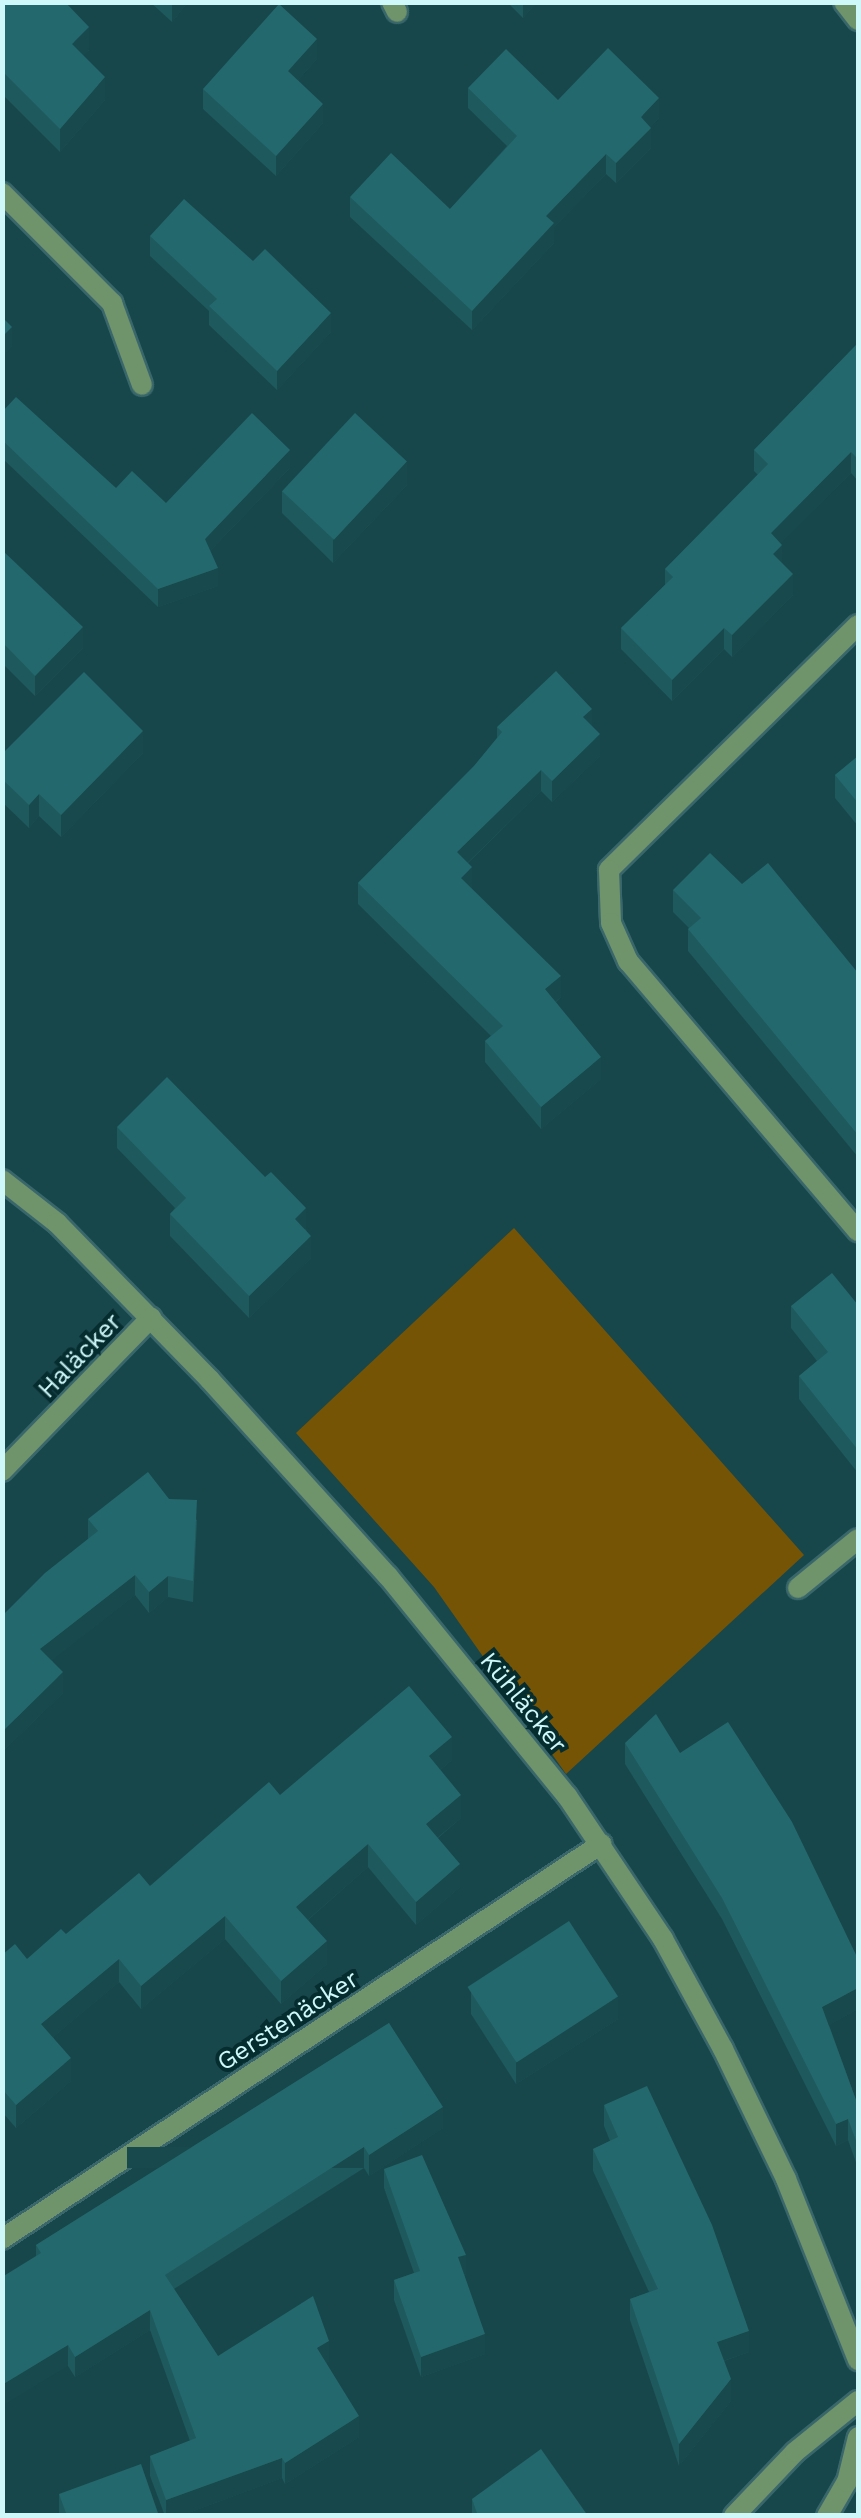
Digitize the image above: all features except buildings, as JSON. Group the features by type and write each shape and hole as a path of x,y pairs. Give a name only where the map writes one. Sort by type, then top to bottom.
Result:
{"street":[{"path":"844,2 858,20"},
{"path":"2,194 112,304 142,384"},
{"path":"858,624 608,870 612,923 628,961 858,1231"},
{"name":"Kühläcker","path":"2,1180 57,1223 151,1318 388,1576 601,1844 723,2049 786,2179 858,2360"},
{"name":"Haläcker","path":"2,1471 151,1318"},
{"path":"798,1588 858,1539"},
{"name":"Gerstenäcker","path":"2,2239 601,1844"},
{"path":"734,2516 795,2452 858,2401"},
{"path":"827,2516 847,2482 858,2437"}],"shaded area":[{"path":"514,1228 804,1555 566,1774 434,1587 296,1433"}]}
